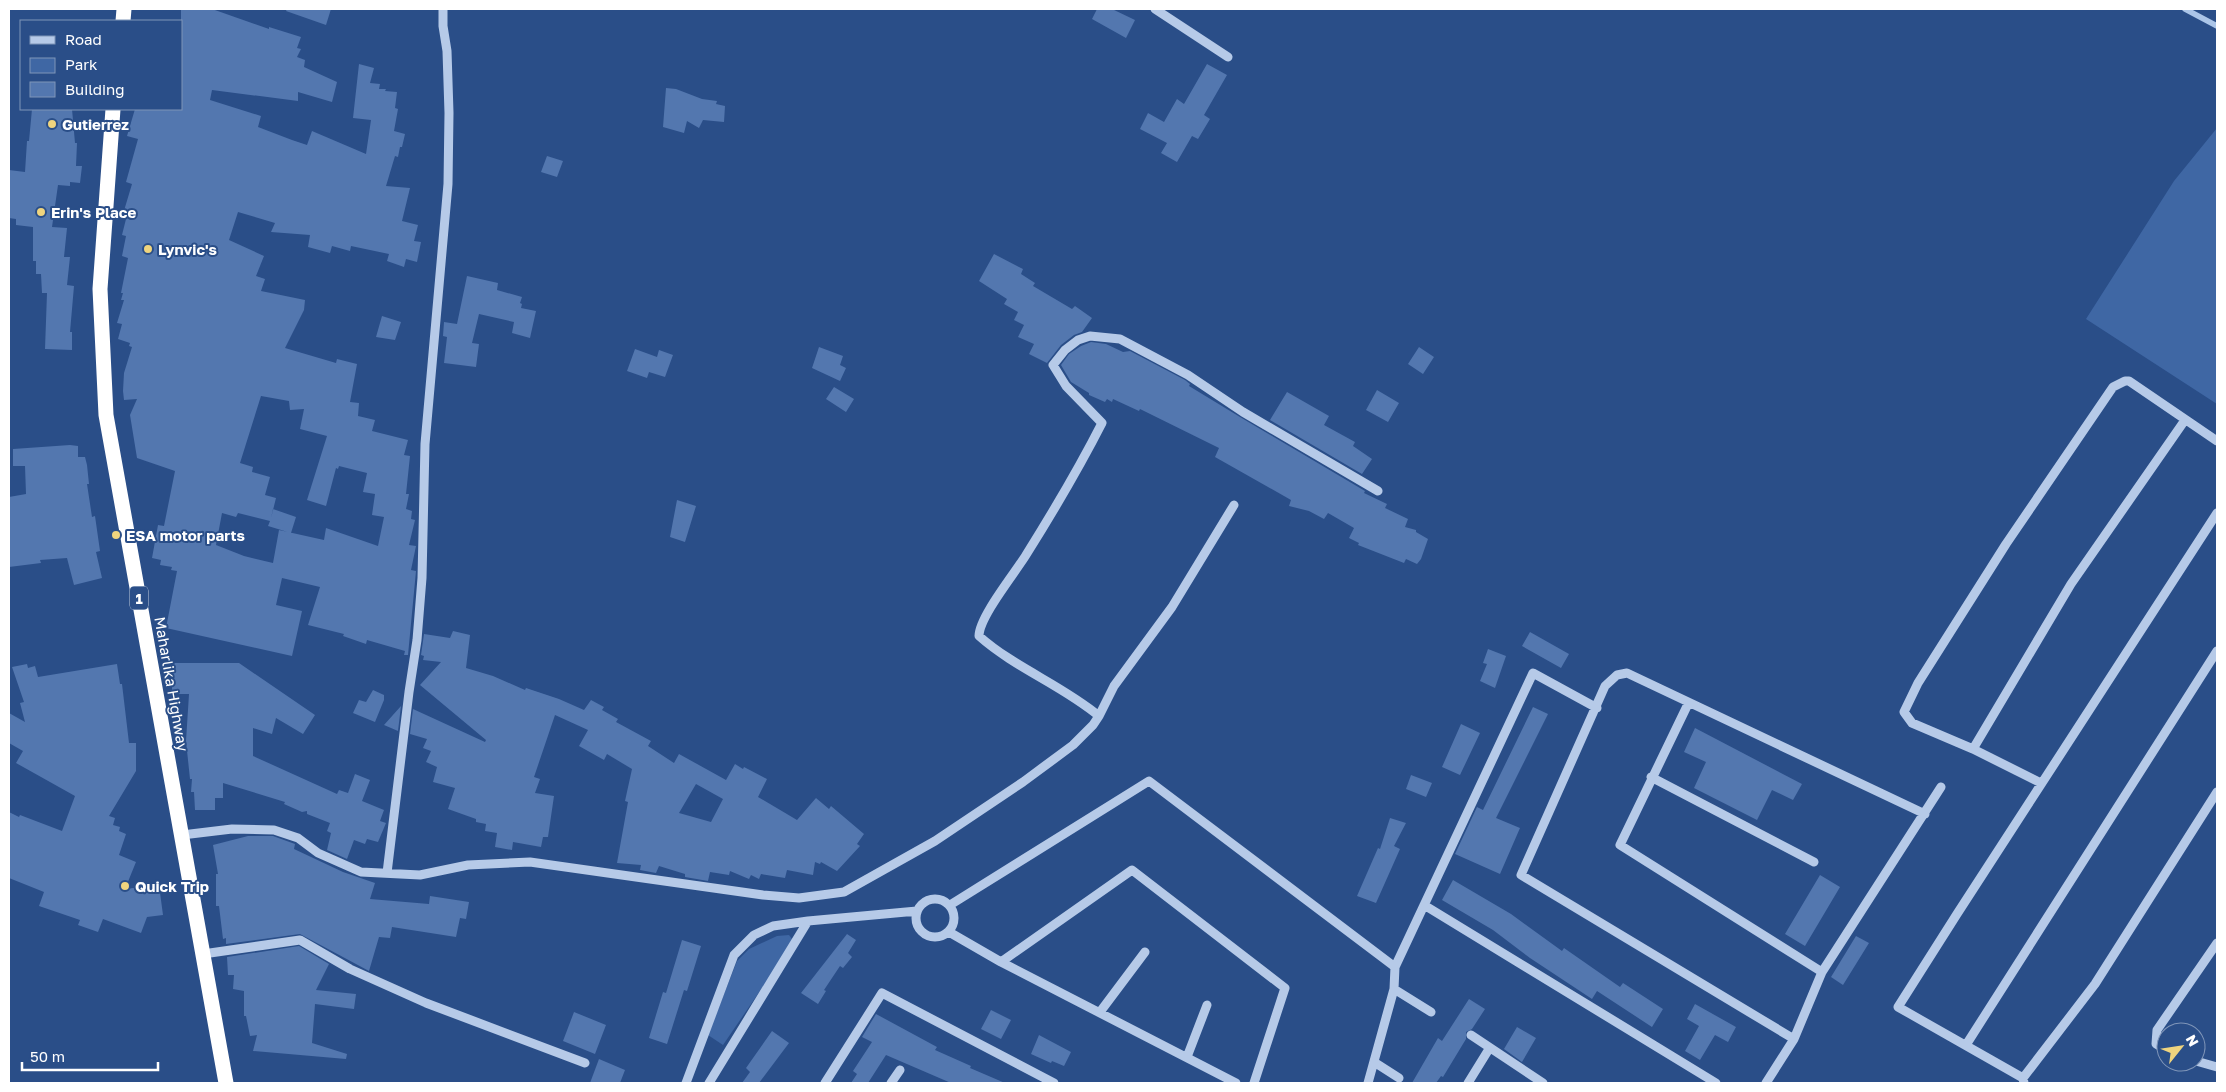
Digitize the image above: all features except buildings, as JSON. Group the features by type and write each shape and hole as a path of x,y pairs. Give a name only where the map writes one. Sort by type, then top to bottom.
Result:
{"highway":[{"name":"Maharlika Highway","path":"113,110 100,289 106,415 226,1083"}],"street":[{"path":"387,874 417,640 422,578 425,444 448,184 449,113 447,51 442,26 443,9"},
{"path":"1155,9 1228,57"},
{"path":"1099,716 1068,693 996,651 980,636 979,628 1082,462 1102,423 1066,386 1053,365 1065,350 1078,340 1090,336 1120,339 1188,374 1243,412 1378,491"},
{"path":"2041,784 1973,749 1912,723 1904,712 1918,683 2006,544 2113,387 2129,381 2217,441"},
{"path":"1973,749 2071,584 2185,420"},
{"path":"182,834 232,829 274,830 298,838 318,853 361,872 420,875 468,865 530,862 763,895 799,898 844,892 935,841 1023,782 1073,745 1093,725 1114,686 1172,607 1234,505"},
{"path":"2217,513 1898,1008 1966,1045 2024,1081 2095,984 2217,792"},
{"path":"1966,1045 2217,651"},
{"path":"1368,1083 1394,989 1395,967 1533,673 1596,708"},
{"path":"1794,1039 1521,875 1605,686 1617,675 1626,673 1688,704 1925,814"},
{"path":"1688,704 1651,777 1620,845 1822,972"},
{"path":"1651,777 1814,862"},
{"path":"950,905 1149,781 1395,967"},
{"path":"1766,1083 1794,1039 1822,972 1941,787"},
{"path":"1000,962 1132,870 1285,988 1254,1083"},
{"path":"931,899 941,899 950,905 954,914 954,924 949,932 940,937 930,937 921,931 916,922 917,911 922,903 931,899"},
{"path":"1424,905 1716,1083"},
{"path":"686,1083 734,955 754,935 773,926 917,911"},
{"path":"708,1083 808,921"},
{"path":"949,932 1000,962 1236,1083"},
{"path":"203,954 300,940 350,969 426,1003 585,1063"},
{"path":"2163,1022 2217,943"},
{"path":"1100,1012 1144,952"},
{"path":"1394,989 1431,1012"},
{"path":"825,1083 882,993 1054,1083"},
{"path":"1187,1057 1207,1005"},
{"path":"1471,1036 1543,1083"},
{"path":"1468,1083 1489,1049"},
{"path":"1374,1062 1399,1078"},
{"path":"891,1083 900,1070"}],"green space":[{"path":"2217,128 2217,404 2086,319 2174,181"},
{"path":"789,935 792,939 792,944 723,1045 708,1035 737,961 749,949 777,936"}],"waterway":[{"path":"2185,9 2217,26"}],"place":[{"name":"Gutierrez","path":"52,124"},
{"name":"Erin's Place","path":"41,212"},
{"name":"Lynvic's","path":"148,249"},
{"name":"ESA motor parts","path":"116,535"},
{"name":"Quick Trip","path":"125,886"}]}
